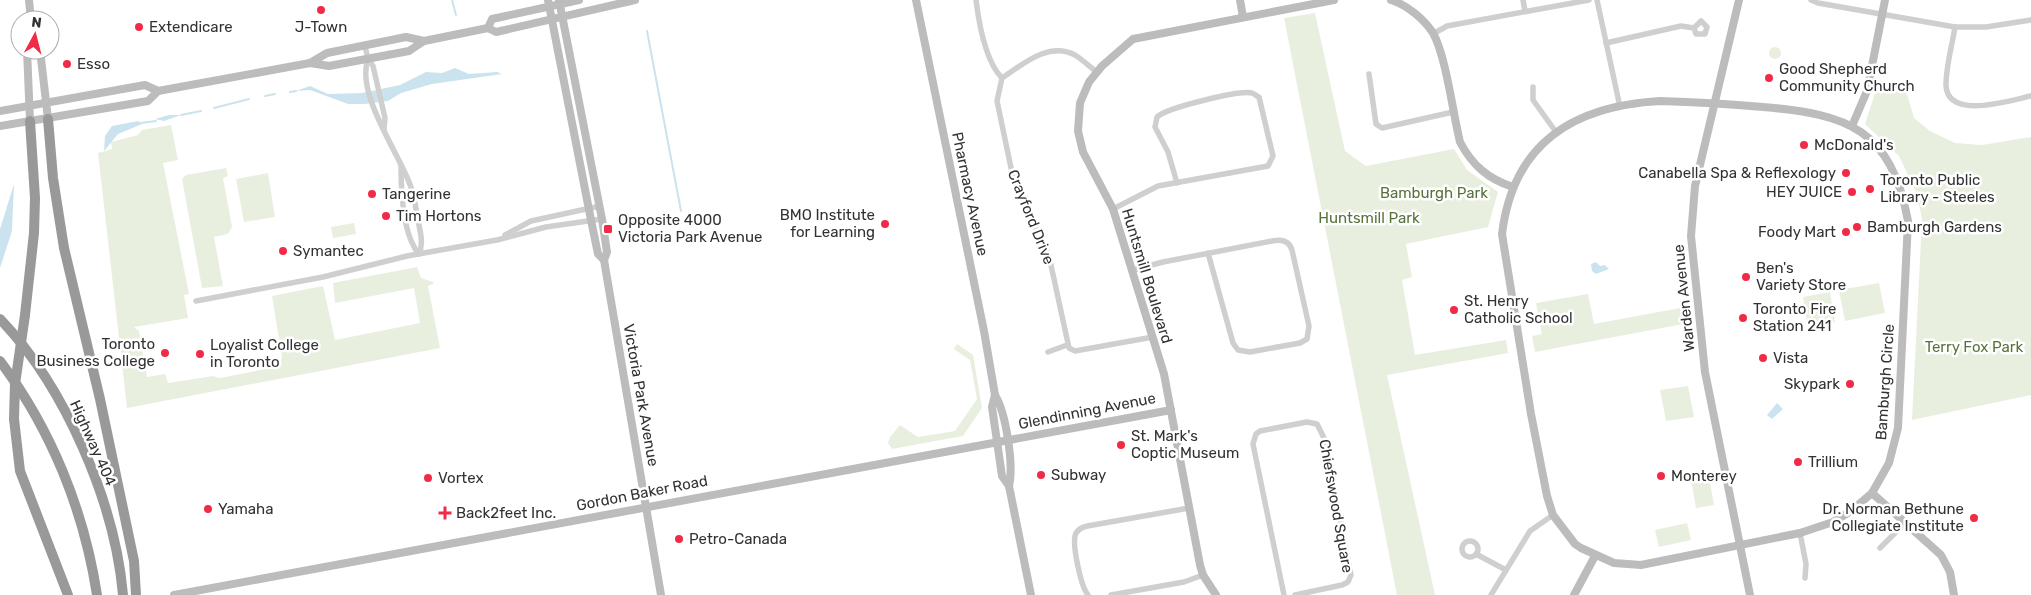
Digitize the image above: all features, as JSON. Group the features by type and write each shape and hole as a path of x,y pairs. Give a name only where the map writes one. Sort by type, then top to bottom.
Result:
{"highway":[{"path":"48,119 58,220 134,561 136,595"},
{"path":"30,121 35,198 34,232 15,384 14,419 20,471 68,595"},
{"name":"Highway 404","path":"0,319 48,384 79,442 107,515 120,571 123,595"},
{"path":"0,361 31,407 66,478 85,536 97,595"},
{"path":"0,376 17,386"}],"street":[{"path":"488,28 492,19 548,3 579,0"},
{"path":"0,126 148,100 158,91 310,64 329,66 409,51 424,41 488,28 496,32 551,21 635,0"},
{"name":"Pharmacy Avenue","path":"916,0 995,395 1002,405 1012,474 1009,486"},
{"path":"976,0 986,52 991,66 1002,78 1039,54 1059,51 1075,55 1097,72"},
{"path":"1240,0 1243,17"},
{"name":"Huntsmill Boulevard","path":"1216,595 1203,575 1164,374 1133,270 1113,209 1083,152 1078,131 1080,103 1089,82 1097,72 1133,39 1334,0"},
{"path":"1523,0 1525,11"},
{"path":"1433,34 1447,26 1589,0"},
{"path":"1597,0 1620,107"},
{"name":"Warden Avenue","path":"1740,0 1695,186 1692,236 1705,372 1750,595"},
{"path":"1811,0 1818,3 1955,27 1986,27 2031,20"},
{"path":"1852,126 1867,91 1885,0"},
{"path":"1396,1 1414,14 1433,34 1441,56 1460,142 1473,164 1490,178 1513,187"},
{"name":"Victoria Park Avenue","path":"559,2 600,206 607,252 604,260 661,595"},
{"name":"Victoria Park Avenue","path":"548,3 598,254 604,260"},
{"path":"1606,42 1674,27 1694,28"},
{"path":"1955,27 1946,83 1950,96 1963,105 1974,107 2031,96"},
{"path":"310,64 327,53 406,37 424,41"},
{"path":"365,46 368,59 373,66 385,118 384,129"},
{"path":"368,59 364,68 376,120 384,129 412,190 423,244 419,254"},
{"path":"27,60 30,121"},
{"path":"41,60 48,119"},
{"path":"1369,74 1376,124 1380,127 1387,128 1453,112"},
{"name":"Crayford Drive","path":"1002,78 997,101 1014,182 1049,256 1067,344"},
{"path":"0,111 145,84 158,91"},
{"path":"1533,87 1533,100 1556,132"},
{"path":"1113,209 1158,186 1177,183 1268,166 1273,156 1259,97 1250,93 1171,108 1157,117 1155,128 1168,152 1177,183"},
{"name":"Bamburgh Circle","path":"1660,101 1714,103 1821,114 1852,126 1881,151 1903,194 1908,221 1898,428 1889,463 1872,493 1851,511 1833,522 1800,533 1641,565 1614,563 1595,556 1575,544 1553,515 1547,496 1531,414 1503,249 1504,218 1513,187 1529,156 1556,132 1582,117 1620,107 1660,101"},
{"path":"401,166 403,205 412,246 419,254"},
{"path":"497,240 531,221 600,206"},
{"path":"196,301 323,277 419,254 497,240 546,227 602,218"},
{"path":"1133,270 1208,253 1281,240 1288,242 1292,250 1308,326 1307,339 1300,343 1250,352 1238,350 1233,343 1208,253"},
{"path":"1048,352 1067,344 1069,348 1075,350 1152,337"},
{"name":"Pharmacy Avenue","path":"995,395 992,407 1002,476 1009,486 1031,595"},
{"name":"Glendinning Avenue","path":"997,442 1171,410"},
{"name":"Chiefswood Square","path":"1284,595 1254,439 1260,431 1312,423 1320,427 1324,438 1351,575 1348,582 1342,585 1295,595"},
{"name":"Gordon Baker Road","path":"174,595 997,442"},
{"path":"1872,493 1941,555 1950,572 1954,595"},
{"path":"1088,595 1082,585 1074,544 1074,536 1079,530 1093,524 1189,508"},
{"path":"1491,595 1530,531 1553,515"},
{"path":"1880,548 1906,522"},
{"path":"1800,533 1806,564 1805,578"},
{"path":"1476,554 1506,570"},
{"path":"1574,595 1595,556"},
{"path":"1111,595 1184,582 1203,575"}],"green space":[{"name":"Huntsmill Park","path":"1315,13 1345,151 1366,166 1454,149 1467,170 1498,192 1488,227 1406,244 1412,277 1402,280 1415,355 1506,340 1508,353 1387,375 1435,595 1397,595 1284,18"},
{"path":"1775,47 1781,53 1775,59 1769,53"},
{"name":"Terry Fox Park","path":"1879,81 1905,87 1914,118 1930,131 1955,143 1982,145 2031,137 2031,395 1912,420 1922,219 1917,194 1899,156 1865,124"},
{"path":"171,125 178,160 163,163 189,294 184,295 188,318 134,327 139,331 147,377 165,374 168,383 213,376 220,378 276,367 282,358 272,296 323,286 335,340 420,323 414,288 335,303 333,283 417,267 421,278 433,282 433,284 428,286 440,348 127,408 98,153 112,149 111,142 138,135 142,130"},
{"path":"226,168 228,176 223,178 232,227 228,234 214,237 223,286 202,288 182,179 186,175"},
{"path":"268,173 275,217 244,222 236,179"},
{"path":"354,223 356,234 333,238 331,227"},
{"path":"1879,283 1885,313 1845,321 1839,290"},
{"path":"1830,292 1835,322 1808,327 1803,297"},
{"path":"1588,294 1594,324 1680,308 1683,324 1535,352 1532,336 1542,334 1536,303"},
{"path":"957,344 973,355 982,408 963,436 892,449 888,443 890,437 900,425 918,437 955,431 977,399 970,360 954,349"},
{"path":"1688,386 1694,417 1666,421 1660,390"},
{"path":"1708,471 1714,505 1696,508 1690,474"},
{"path":"1687,523 1691,540 1659,547 1655,530"}],"water":[{"path":"455,68 469,74 497,72 502,74 432,84 401,93 388,101 364,104 348,104 310,90 296,91 310,86 328,94 362,93 400,85 426,72 442,73"},
{"path":"169,115 181,115 164,121 155,119"},
{"path":"138,121 142,124 118,134 104,151 105,136 112,126"},
{"path":"14,184 12,231 0,268 0,229"},
{"path":"1596,262 1600,266 1605,265 1609,269 1596,274 1592,271 1591,264"},
{"path":"1777,403 1783,409 1772,419 1767,415"}],"waterway":[{"path":"452,0 456,15"},
{"path":"647,31 681,211"},
{"path":"290,92 296,91"},
{"path":"265,96 275,94"},
{"path":"214,108 249,99"},
{"path":"181,115 201,111"},
{"path":"141,123 156,121"}],"place":[{"name":"J-Town","path":"321,10"},
{"name":"Extendicare","path":"139,27"},
{"name":"Esso","path":"67,64"},
{"name":"Good Shepherd Community Church","path":"1769,78"},
{"name":"McDonald's","path":"1804,145"},
{"name":"Canabella Spa & Reflexology","path":"1846,173"},
{"name":"Toronto Public Library - Steeles","path":"1870,189"},
{"name":"HEY JUICE","path":"1852,192"},
{"name":"Tangerine","path":"372,194"},
{"name":"Tim Hortons","path":"386,216"},
{"name":"BMO Institute for Learning","path":"885,224"},
{"name":"Bamburgh Gardens","path":"1857,227"},
{"name":"Opposite 4000 Victoria Park Avenue","path":"608,229"},
{"name":"Foody Mart","path":"1846,232"},
{"name":"Symantec","path":"283,251"},
{"name":"Ben's Variety Store","path":"1746,277"},
{"name":"St. Henry Catholic School","path":"1454,310"},
{"name":"Toronto Fire Station 241","path":"1743,318"},
{"name":"Toronto Business College","path":"165,353"},
{"name":"Loyalist College in Toronto","path":"200,354"},
{"name":"Vista","path":"1763,358"},
{"name":"Skypark","path":"1850,384"},
{"name":"St. Mark's Coptic Museum","path":"1121,445"},
{"name":"Trillium","path":"1798,462"},
{"name":"Subway","path":"1041,475"},
{"name":"Monterey","path":"1661,476"},
{"name":"Vortex","path":"428,478"},
{"name":"Yamaha","path":"208,509"},
{"name":"Back2feet Inc.","path":"445,513"},
{"name":"Dr. Norman Bethune Collegiate Institute","path":"1974,518"},
{"name":"Petro-Canada","path":"679,539"}],"park label":[{"name":"Bamburgh Park","path":"1434,193"}]}
